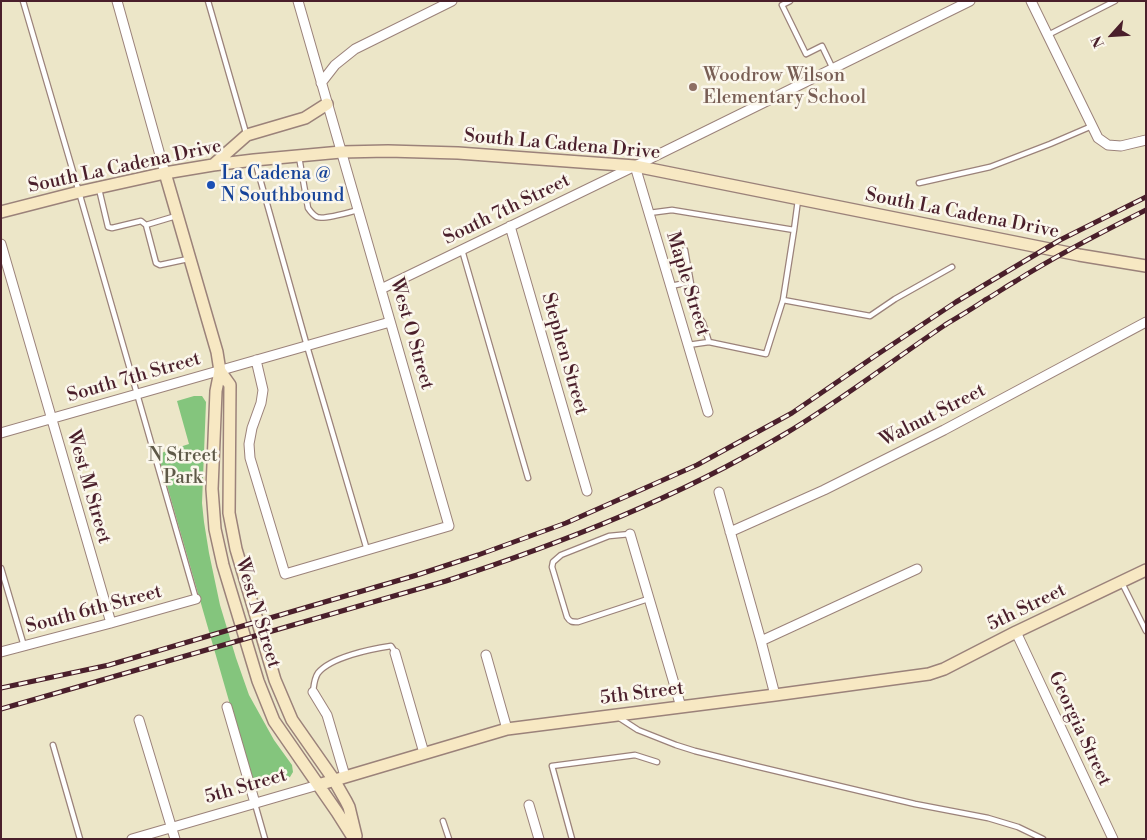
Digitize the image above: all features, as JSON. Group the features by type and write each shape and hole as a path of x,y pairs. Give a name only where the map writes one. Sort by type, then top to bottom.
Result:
{"street":[{"path":"116,1 165,173"},
{"name":"West O Street","path":"298,1 449,526 367,550"},
{"path":"322,83 335,65 355,49 452,1"},
{"name":"South 7th Street","path":"381,289 970,1"},
{"path":"1031,1 1098,138 1108,145 1120,146 1146,140"},
{"path":"213,165 247,135 305,118 327,104"},
{"name":"South La Cadena Drive","path":"1,212 165,173 254,160 341,152 412,151 486,154 635,166 1079,255 1146,266"},
{"name":"Maple Street","path":"635,166 708,412"},
{"name":"West N Street","path":"165,173 217,352 220,371 216,391 212,489 215,529 221,556 258,681 274,721 356,839"},
{"name":"Stephen Street","path":"510,226 587,492"},
{"name":"West M Street","path":"1,244 111,623"},
{"name":"South 7th Street","path":"1,433 390,322"},
{"name":"Walnut Street","path":"730,532 824,490 944,430 1146,322"},
{"path":"256,360 263,390 261,403 252,428 249,444 250,458 285,574 367,550"},
{"name":"West N Street","path":"220,371 230,385 229,513 236,549 275,680 292,720 340,778 356,839"},
{"path":"719,492 775,695"},
{"path":"630,534 681,707"},
{"path":"761,641 917,569"},
{"name":"5th Street","path":"132,839 507,729 928,674 944,669 1016,632 1146,570"},
{"name":"South 6th Street","path":"1,652 196,599"},
{"name":"Georgia Street","path":"1016,632 1113,839"},
{"path":"395,653 424,753"},
{"path":"486,654 507,729"},
{"path":"313,692 328,715 340,778"},
{"path":"227,707 255,804"},
{"path":"139,720 175,839"},
{"path":"529,806 539,839"}],"lane":[{"path":"23,1 196,599"},
{"path":"208,1 247,135"},
{"path":"790,1 782,5 806,54 822,46 833,69"},
{"path":"1048,36 1114,1"},
{"path":"919,183 990,166 1092,126"},
{"path":"298,156 308,208 316,217 324,218 358,210"},
{"path":"254,160 367,550"},
{"path":"98,188 108,227 112,228 141,221 146,225 156,263 160,265 190,258"},
{"path":"688,345 710,342 766,354 783,300 798,199"},
{"path":"649,213 672,210 794,230"},
{"path":"146,225 177,216"},
{"path":"462,250 528,478"},
{"path":"684,250 696,312 703,323 710,342"},
{"path":"783,300 870,316 895,299 952,267"},
{"path":"671,286 690,282"},
{"path":"630,534 609,536 556,559 552,567 560,594 567,617 573,622 578,622 649,598"},
{"path":"1,568 24,646"},
{"path":"1121,582 1146,631"},
{"path":"313,692 315,679 327,665 382,647 391,646 395,653"},
{"path":"614,715 638,730 695,751 915,804 988,818 1018,826 1043,839"},
{"path":"53,745 80,839"},
{"path":"572,839 552,766 635,755 657,762"},
{"path":"255,804 265,839"},
{"path":"443,821 448,839"}],"green space":[{"name":"N Street Park","path":"194,396 202,396 206,402 202,503 209,553 220,605 249,695 274,740 292,765 293,772 290,777 254,788 158,454 189,444 177,401"}],"railway":[{"path":"1,688 109,665 417,575 566,523 697,465 792,413 956,302 1060,240 1146,197"},
{"path":"1,709 446,581 576,535 660,499 743,458 783,435 945,325 1064,253 1146,210"}],"place":[{"name":"Woodrow Wilson Elementary School","path":"693,87"},
{"name":"La Cadena @ N Southbound","path":"211,185"}]}
